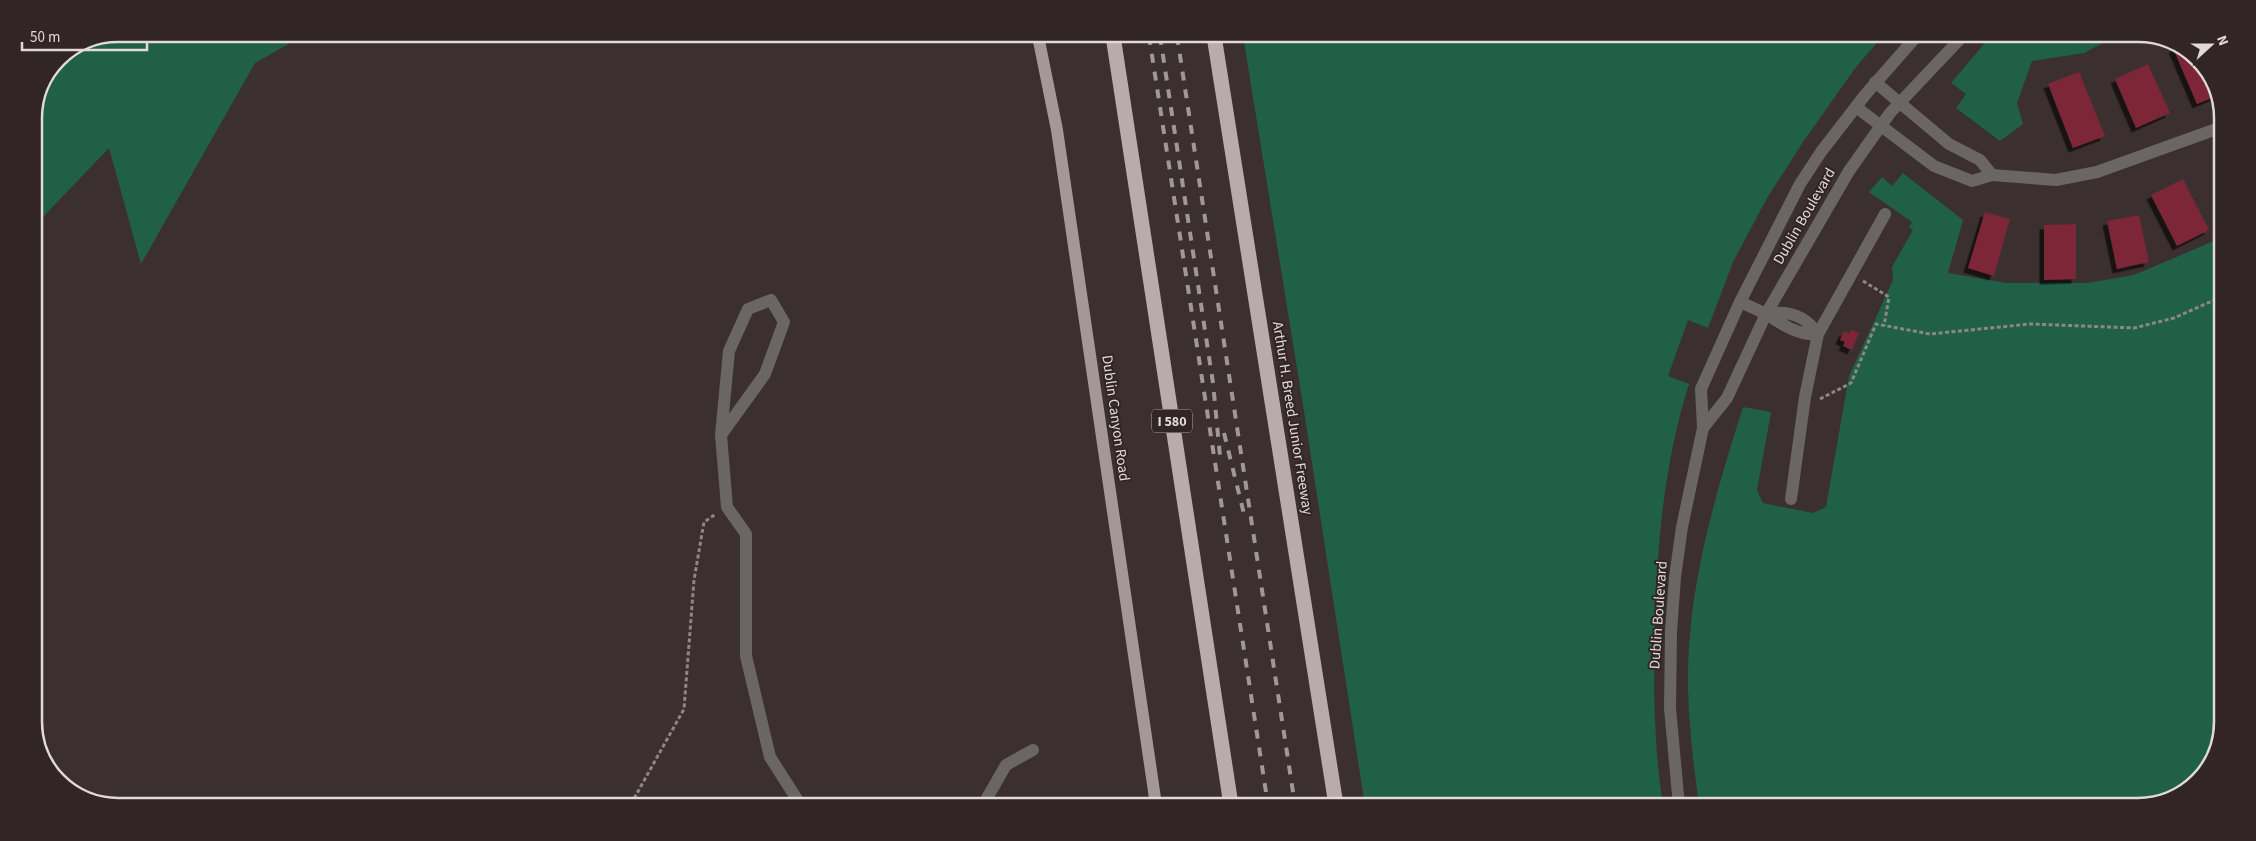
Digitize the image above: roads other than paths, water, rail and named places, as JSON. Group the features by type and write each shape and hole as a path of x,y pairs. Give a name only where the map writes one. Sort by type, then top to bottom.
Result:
{"highway":[{"name":"I 580","path":"1114,42 1230,798"},
{"name":"Arthur H. Breed Junior Freeway","path":"1215,42 1335,798"}],"main road":[{"name":"Dublin Canyon Road","path":"1039,42 1058,140 1155,798"}],"street":[{"name":"Dublin Boulevard","path":"1678,798 1671,717 1671,632 1675,577 1682,527 1703,428 1701,389 1740,302 1800,184 1856,106 1911,42"},
{"name":"Dublin Boulevard","path":"1703,428 1727,398 1766,314 1844,178 1900,102 1957,42"},
{"path":"1875,82 1949,144 1980,160 1992,175"},
{"path":"1856,106 1934,166 1972,181 1992,175 2056,180 2089,174 2213,130"},
{"path":"1791,499 1803,407 1818,334 1885,214"},
{"path":"721,435 765,374 784,322 771,300 748,309 729,351 721,435 727,507 746,534 746,656 770,757 796,798"},
{"path":"1740,302 1766,314 1783,311 1810,323 1818,334"},
{"path":"987,798 1006,765 1033,750"}],"railway":[{"path":"1150,42 1267,798"},
{"path":"1161,42 1213,383 1220,456"},
{"path":"1178,42 1294,798"},
{"path":"1224,433 1245,518"}]}
